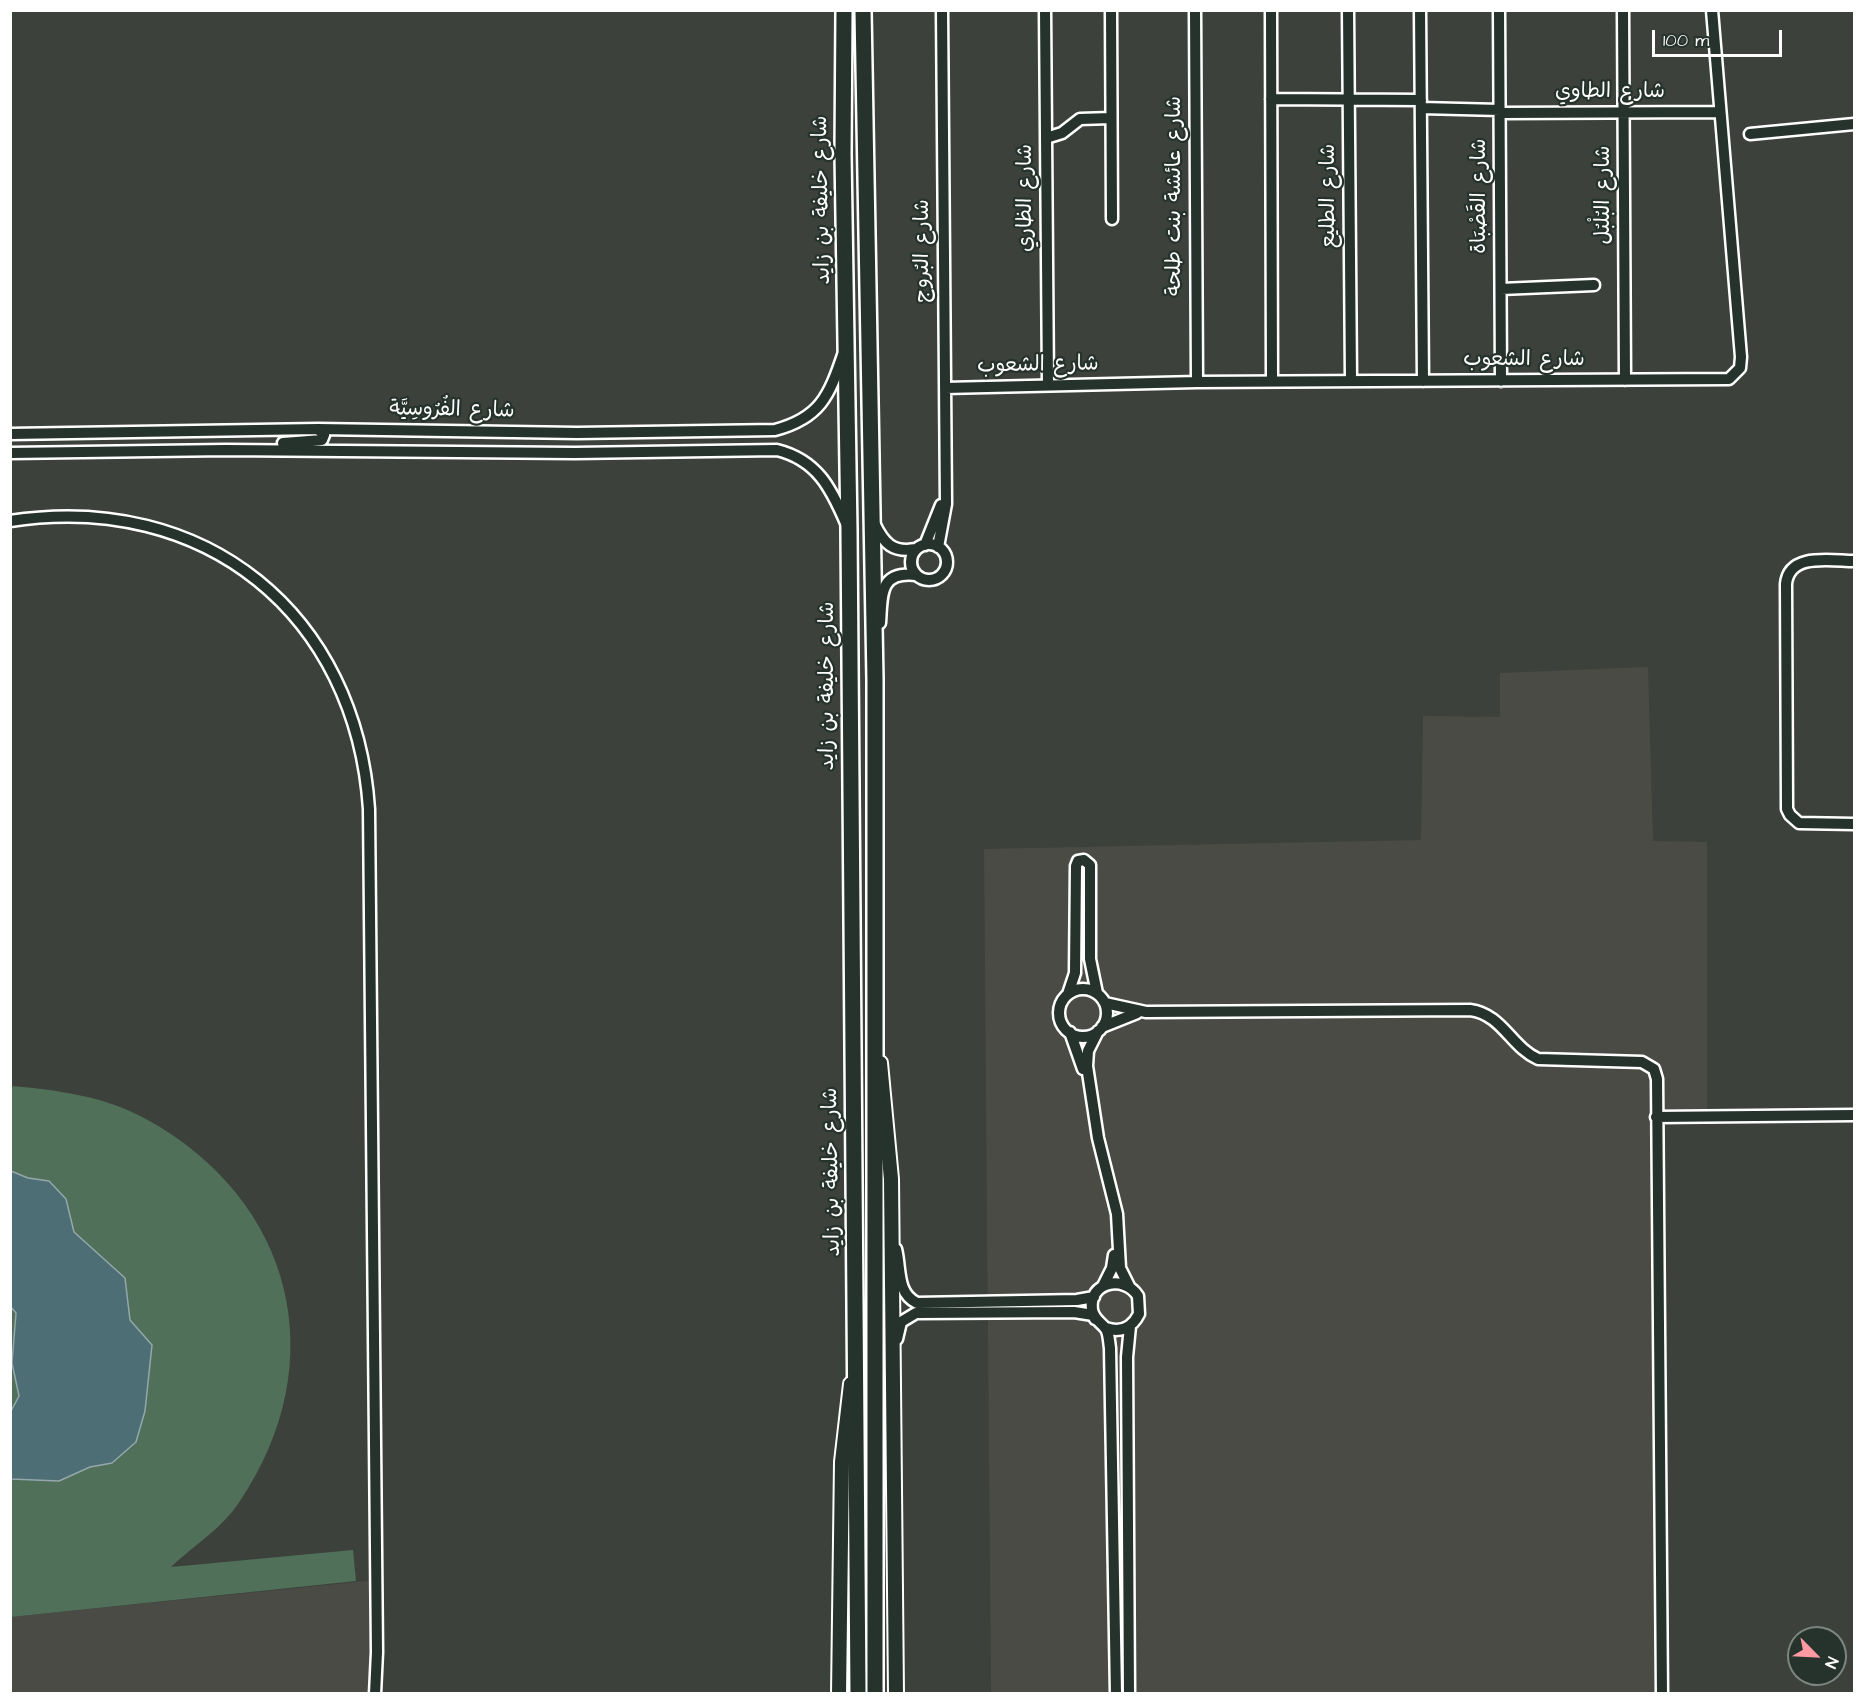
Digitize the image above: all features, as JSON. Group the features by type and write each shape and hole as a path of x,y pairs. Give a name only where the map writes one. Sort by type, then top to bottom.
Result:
{"highway":[{"name":"شارع خليفة بن زايد","path":"844,10 843,154 849,531 858,1694"},
{"name":"شارع خليفة بن زايد","path":"863,10 875,680 875,1694"}],"main road":[{"name":"شارع خليفة بن زايد","path":"875,1031 889,1142 896,1694"},
{"name":"شارع خليفة بن زايد","path":"839,1694 842,1462 845,1421 856,1361"}],"street":[{"name":"شارع البُروج","path":"938,547 945,519 942,10"},
{"name":"شارع الظاري","path":"1045,10 1048,385"},
{"path":"1111,10 1112,219"},
{"name":"شارع عائشة بنت طلحة","path":"1195,10 1197,382"},
{"path":"1271,10 1272,381"},
{"name":"شارع الطليع","path":"1348,10 1351,380"},
{"path":"1420,10 1423,381"},
{"name":"شارع القَصْبَاة","path":"1499,10 1501,381"},
{"name":"شارع البُلْبُل","path":"1623,10 1625,380"},
{"name":"شارع الشعوب","path":"945,388 1351,380 1725,380 1733,376 1740,368 1712,10"},
{"name":"شارع الطاوي","path":"1271,99 1349,99 1500,111 1720,112"},
{"path":"1046,138 1062,133 1080,119 1111,118"},
{"path":"1750,134 1854,124"},
{"path":"1501,288 1594,285"},
{"name":"شارع الفُرُوسِيَّة","path":"10,434 318,429 577,433 775,430 798,422 820,406 833,385 846,346"},
{"path":"226,450 251,444 319,441 324,435 318,429"},
{"name":"شارع الفُرُوسِيَّة","path":"10,453 226,450 575,453 777,450 801,458 823,477 836,499 849,531"},
{"name":"شارع البُروج","path":"921,547 938,519 944,490"},
{"path":"10,521 86,517 133,523 179,536 235,564 269,590 305,629 334,675 357,729 365,768 369,809 377,1652 375,1694"},
{"path":"10,527 36,519"},
{"path":"872,519 880,536 890,547 902,551 921,547 938,547 947,560 944,573 933,580 924,580 916,575 899,574 891,578 884,589 875,680"},
{"path":"916,575 911,562 921,547"},
{"path":"1854,561 1803,562 1791,570 1786,584 1787,808 1790,815 1799,823 1854,824"},
{"path":"1095,1319 1092,1308 1094,1297 1103,1286 1112,1268 1113,1227 1094,1147 1083,1067 1070,1032 1064,1026 1060,1015 1062,1003 1068,994 1075,973 1076,867 1078,861 1084,860 1090,865 1090,959 1096,993 1105,1003 1107,1018 1090,1045 1087,1066 1098,1138 1117,1214 1120,1268 1129,1286 1138,1296 1140,1306 1137,1317 1130,1326 1126,1357 1129,1694"},
{"path":"1068,994 1082,989 1096,993"},
{"path":"1105,1003 1146,1012"},
{"path":"1070,1032 1085,1036 1128,1015 1146,1012 1476,1011 1493,1018 1524,1050 1538,1059 1638,1061 1650,1065 1657,1079 1662,1694"},
{"path":"1656,1118 1854,1115"},
{"path":"891,1235 898,1257 902,1289 909,1299 917,1303 1077,1300 1094,1297"},
{"path":"1103,1286 1116,1282 1129,1286"},
{"path":"892,1356 901,1322 916,1313 1074,1311 1093,1315 1106,1328 1118,1330 1130,1326"},
{"path":"1106,1328 1110,1348 1116,1694"},
{"path":"1113,1516 1119,1546 1128,1551"}],"shaded area":[{"path":"1648,667 1653,841 1707,842 1707,1110 1656,1111 1657,1693 991,1693 984,849 1421,840 1423,716 1500,717 1500,673"},
{"path":"376,1580 373,1693 11,1693 10,1617"}],"green space":[{"path":"11,1086 80,1095 114,1105 146,1119 196,1153 236,1193 266,1239 284,1288 291,1340 286,1394 269,1448 233,1511 171,1567 353,1550 356,1581 11,1617"}],"water":[{"path":"11,1171 28,1178 49,1181 66,1199 74,1232 125,1278 130,1320 152,1345 145,1411 136,1442 112,1463 90,1467 59,1481 11,1479 11,1411 19,1396 12,1363 16,1313 10,1306"}]}
